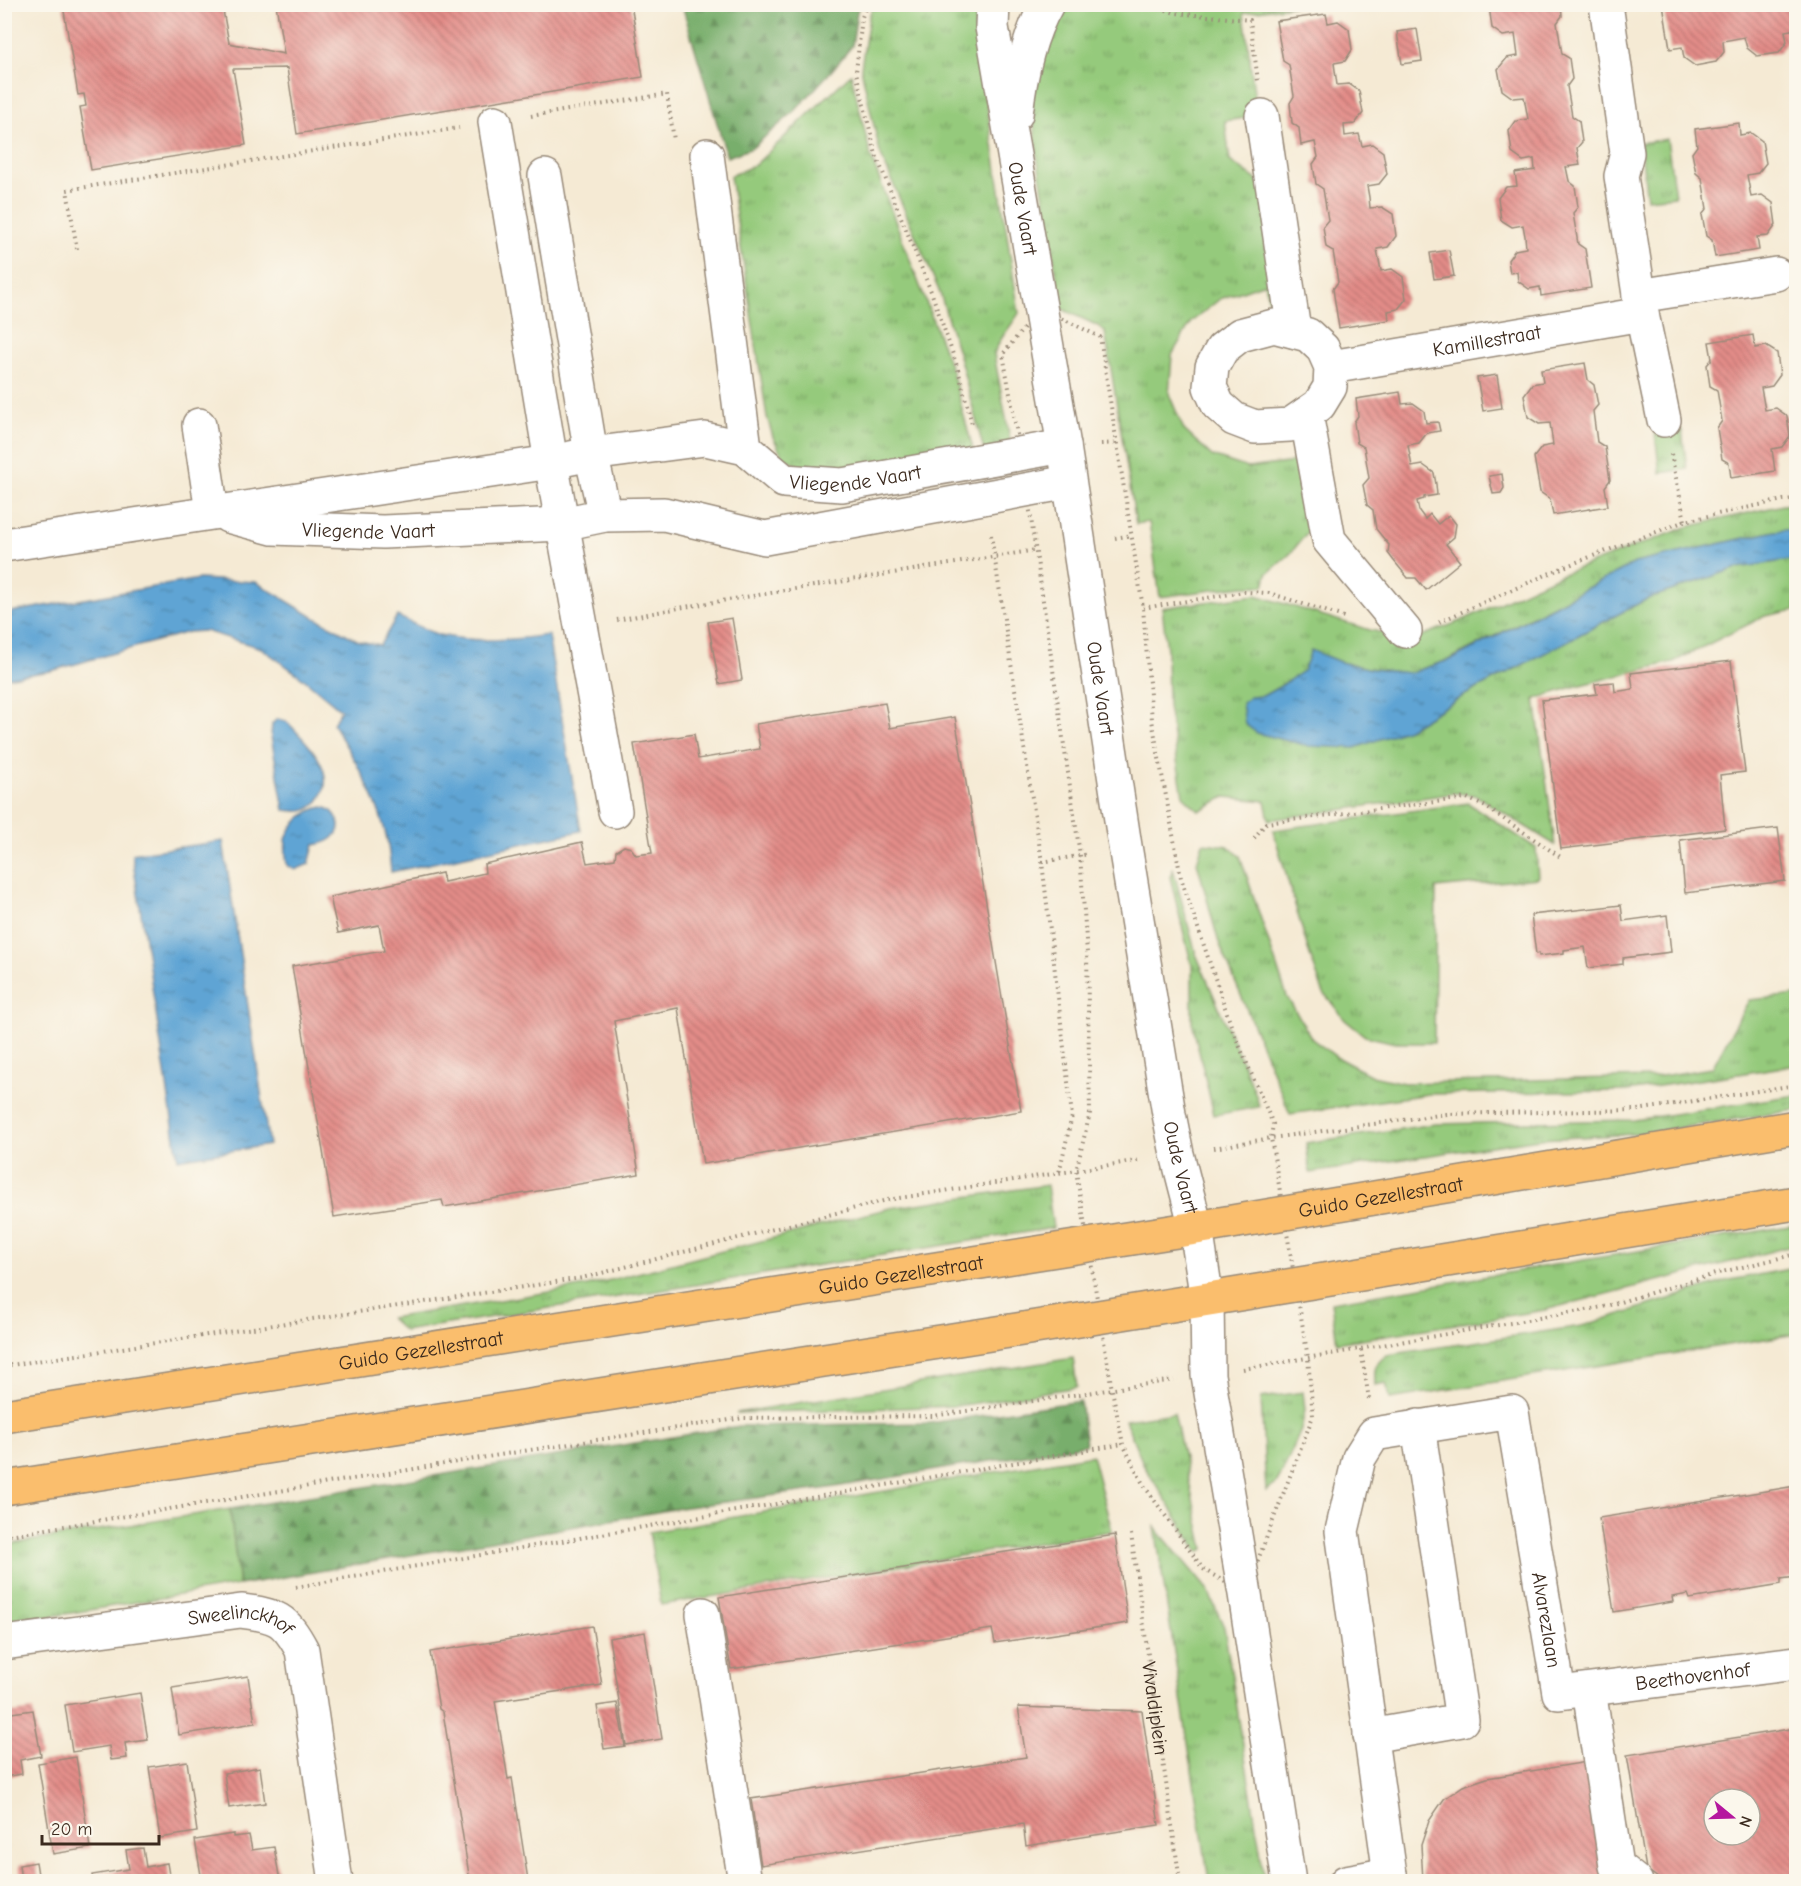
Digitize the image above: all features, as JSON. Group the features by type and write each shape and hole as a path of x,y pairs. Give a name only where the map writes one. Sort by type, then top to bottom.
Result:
{"main road":[{"name":"Guido Gezellestraat","path":"4,1416 1196,1228 1797,1127"},
{"path":"4,1488 1207,1300 1797,1203"}],"street":[{"name":"Oude Vaart","path":"993,4 992,27 1064,446 1121,824 1177,1154 1196,1228 1207,1300"},
{"name":"Oude Vaart","path":"1013,146 1019,91 1032,34 1047,4"},
{"path":"1606,4 1627,153 1621,176 1641,305 1664,420"},
{"path":"1262,116 1294,331"},
{"path":"495,122 551,462 615,812"},
{"path":"707,155 746,448"},
{"path":"545,176 591,454 605,515"},
{"name":"Kamillestraat","path":"1331,367 1641,305 1776,274"},
{"path":"1274,326 1308,335 1323,349 1331,367 1330,387 1319,405 1290,425 1255,427 1234,419 1218,405 1210,387 1212,367 1222,349 1240,335 1274,326"},
{"path":"1306,414 1329,540 1406,631"},
{"path":"199,425 212,512"},
{"name":"Vliegende Vaart","path":"4,545 591,454 705,439 746,448 784,481 843,485 1064,446"},
{"name":"Vliegende Vaart","path":"212,512 273,528 383,532 562,524 605,515 664,514 765,537 1069,482"},
{"path":"1207,1300 1208,1375 1245,1594 1289,1881"},
{"name":"Alvarezlaan","path":"1374,1434 1512,1412 1559,1693 1589,1690"},
{"path":"1370,1736 1462,1720 1418,1426"},
{"path":"1346,1881 1390,1878 1342,1531 1359,1458 1374,1434"},
{"name":"Sweelinckhof","path":"4,1643 241,1611 269,1614 291,1630 302,1650 336,1881"},
{"path":"703,1614 745,1881"},
{"name":"Beethovenhof","path":"1589,1690 1797,1663"},
{"path":"1589,1690 1616,1866 1636,1881"}],"path":[{"path":"867,4 862,16 856,72 876,155 932,294 958,369 982,460"},
{"path":"1149,4 1175,13 1250,20 1262,116"},
{"path":"77,249 66,190 667,94 675,148"},
{"path":"4,1366 582,1278 886,1200 1076,1171 1090,1113 1087,953 1080,855 1027,491 1003,354 1040,308 1100,337 1143,608 1152,720 1181,878 1233,1031 1273,1124 1271,1138 1447,1114 1637,1110 1797,1085"},
{"path":"1664,420 1685,521"},
{"path":"986,497 1042,862 1072,1116 1059,1173"},
{"path":"1406,631 1426,628 1564,567 1685,521 1797,499"},
{"path":"581,627 684,607 1035,550"},
{"path":"1143,608 1244,592 1269,593 1346,618"},
{"path":"1254,837 1266,823 1467,798 1486,807 1562,858"},
{"path":"1042,862 1080,855"},
{"path":"4,1536 530,1450 743,1418 933,1416 1112,1390 1123,1444 1143,1484 1203,1569 1245,1594 1313,1416 1308,1358 1603,1307 1722,1272 1797,1254"},
{"path":"1361,1350 1374,1434"},
{"path":"269,1614 285,1588 1123,1444"},
{"name":"Vivaldiplein","path":"1131,1534 1180,1881"}],"green space":[{"path":"682,4 860,5 852,46 833,69 795,111 752,148 727,157"},
{"path":"873,5 979,5 975,28 1019,313 994,354 1011,445 984,451 940,293 880,153 861,68"},
{"path":"1068,5 1297,5 1244,13 1257,116 1225,121 1230,161 1261,183 1280,306 1271,314 1265,283 1220,299 1191,322 1172,355 1169,394 1184,430 1212,456 1248,468 1295,462 1290,425 1297,431 1314,524 1290,554 1267,574 1264,586 1243,586 1160,597 1149,522 1136,524 1105,332 1098,326 1062,309 1037,155 1032,100 1047,37"},
{"path":"851,74 871,157 951,368 974,453 854,473 799,466 783,457 773,437 767,417 730,176 755,165"},
{"path":"1667,139 1675,196 1647,199 1640,143"},
{"path":"1682,430 1687,469 1660,473 1655,434"},
{"path":"1796,504 1796,529 1775,531 1635,563 1448,660 1409,673 1372,669 1340,662 1311,650 1305,670 1263,696 1250,697 1408,729 1463,696 1647,599 1737,568 1796,559 1796,610 1765,616 1673,662 1535,699 1555,845 1475,795 1456,793 1269,820 1265,801 1225,797 1199,811 1183,796 1168,706 1167,650 1162,608 1256,595 1370,630 1403,637 1424,635 1461,621 1555,577 1687,527"},
{"path":"1468,803 1536,848 1538,878 1436,888 1434,1043 1395,1043 1365,1036 1345,1020 1323,992 1273,830"},
{"path":"1203,843 1228,846 1240,856 1287,997 1312,1039 1338,1058 1372,1076 1404,1083 1655,1077 1712,1068 1749,1000 1796,995 1796,1065 1627,1091 1429,1094 1290,1114 1218,940 1197,862"},
{"path":"1173,869 1196,954 1259,1107 1214,1115 1192,1022 1192,966 1170,877"},
{"path":"1796,1095 1796,1110 1638,1134 1539,1139 1310,1173 1306,1143 1435,1124 1634,1120"},
{"path":"1047,1185 1053,1228 404,1331 390,1318 587,1286 890,1208"},
{"path":"1796,1225 1796,1245 1545,1310 1337,1343 1331,1302"},
{"path":"1796,1268 1796,1334 1390,1399 1386,1383 1375,1385 1376,1368 1387,1355 1582,1326 1730,1280"},
{"path":"1073,1358 1077,1387 957,1406 736,1413"},
{"path":"1303,1392 1305,1410 1301,1430 1282,1473 1275,1485 1266,1491 1261,1398"},
{"path":"1080,1401 1086,1445 823,1489 680,1508 239,1585 230,1509 740,1426 930,1423"},
{"path":"1174,1413 1204,1549 1199,1552 1144,1466 1125,1420"},
{"path":"1092,1455 1112,1531 661,1605 649,1532"},
{"path":"230,1509 239,1585 5,1624 5,1545"},
{"path":"1155,1527 1207,1589 1224,1627 1265,1881 1209,1881"}],"water":[{"path":"1796,529 1796,559 1737,568 1647,599 1463,696 1408,729 1355,748 1308,746 1257,733 1245,724 1242,703 1250,697 1263,696 1304,670 1311,650 1340,662 1372,669 1410,673 1452,659 1635,563 1775,531"},
{"path":"199,579 256,582 359,641 380,645 397,616 440,635 454,638 494,640 548,635 581,831 391,872 387,839 378,809 357,765 333,724 341,710 261,648 205,631 188,632 51,671 5,678 5,613"},
{"path":"277,719 286,721 311,747 323,768 324,790 315,805 307,810 284,810 271,736 272,724"},
{"path":"323,807 332,812 338,820 337,834 322,844 314,845 309,864 295,870 287,865 285,847 287,836 302,817 312,810"},
{"path":"223,841 269,1145 178,1159 132,854"}],"building":[{"path":"276,4 631,4 643,77 297,134 287,68 233,69 246,145 91,170 80,107 86,106 84,94 78,95 63,5 222,5 229,43 284,54"},
{"path":"1490,4 1561,4 1562,16 1557,23 1562,54 1569,58 1572,79 1567,86 1572,116 1579,121 1582,142 1577,148 1580,165 1566,167 1569,181 1575,186 1578,207 1573,213 1578,244 1585,249 1591,288 1541,296 1540,287 1529,289 1518,281 1517,272 1510,273 1508,260 1515,250 1526,248 1525,236 1523,225 1512,227 1501,220 1498,198 1506,187 1517,186 1515,173 1535,170 1534,159 1523,161 1512,153 1509,131 1516,121 1528,119 1524,97 1513,98 1502,90 1498,69 1507,58 1518,56 1515,34 1503,36 1492,28"},
{"path":"1663,4 1796,4 1796,29 1785,31 1787,42 1779,53 1757,56 1747,48 1744,37 1723,41 1724,52 1716,62 1695,66 1684,58 1682,47 1670,49"},
{"path":"1326,14 1328,23 1338,21 1349,29 1352,50 1345,61 1334,63 1337,85 1349,84 1359,91 1363,113 1355,124 1344,125 1345,136 1359,134 1362,146 1372,144 1383,152 1387,174 1379,184 1367,186 1370,208 1382,207 1393,214 1396,236 1388,247 1377,249 1381,271 1392,269 1403,277 1406,299 1398,309 1388,311 1389,320 1339,328 1333,289 1338,282 1333,251 1326,247 1323,226 1328,220 1323,189 1316,184 1313,164 1318,157 1315,142 1301,145 1299,128 1292,123 1290,103 1294,96 1289,65 1283,61 1276,21"},
{"path":"1417,29 1422,61 1402,64 1397,32"},
{"path":"1739,123 1740,135 1751,133 1762,141 1766,163 1758,173 1747,175 1751,197 1762,195 1773,203 1776,225 1768,236 1757,237 1759,250 1715,257 1712,240 1706,236 1702,215 1707,209 1702,178 1696,173 1692,153 1697,146 1695,129"},
{"path":"1449,250 1454,276 1434,279 1430,253"},
{"path":"1753,335 1755,348 1766,346 1777,353 1780,375 1772,386 1761,388 1765,410 1776,408 1787,416 1790,436 1782,447 1772,449 1775,471 1731,478 1729,463 1722,459 1717,428 1722,421 1717,390 1710,386 1707,365 1712,359 1709,342"},
{"path":"1585,363 1588,380 1594,385 1598,405 1593,411 1597,442 1605,447 1610,480 1605,487 1608,506 1553,515 1550,499 1540,492 1534,457 1542,447 1553,445 1550,423 1539,424 1528,417 1524,395 1532,384 1543,382 1541,370"},
{"path":"1497,375 1502,408 1483,411 1477,378"},
{"path":"1400,392 1402,404 1413,403 1424,411 1426,423 1438,422 1440,431 1427,433 1419,443 1408,445 1412,467 1423,465 1434,473 1436,484 1437,495 1424,497 1417,501 1419,511 1425,519 1430,514 1438,524 1449,515 1456,524 1454,537 1446,544 1460,562 1426,590 1416,578 1408,578 1394,561 1388,553 1389,545 1376,529 1373,510 1367,505 1363,485 1369,478 1364,447 1357,443 1354,422 1358,416 1356,399"},
{"path":"1502,474 1504,488 1501,493 1493,494 1489,476"},
{"path":"732,618 742,680 719,684 708,622"},
{"path":"1731,661 1745,772 1720,775 1725,829 1561,849 1542,700 1597,694 1595,684 1614,682 1615,692 1633,689 1631,673"},
{"path":"885,703 890,728 955,717 1021,1111 703,1164 678,1008 614,1021 639,1174 444,1207 442,1200 334,1217 292,966 384,951 379,925 338,933 330,897 442,873 444,882 485,873 484,864 582,842 587,863 615,859 616,851 624,846 631,848 636,855 652,853 634,744 694,734 698,759 760,749 756,724"},
{"path":"1778,828 1785,881 1685,893 1680,840"},
{"path":"1621,905 1623,921 1667,915 1671,952 1623,958 1623,964 1588,968 1585,947 1564,950 1564,953 1539,956 1539,953 1536,954 1531,915"},
{"path":"1796,1486 1796,1577 1781,1579 1781,1584 1690,1599 1688,1594 1672,1597 1673,1602 1614,1612 1599,1518"},
{"path":"1115,1535 1128,1623 995,1643 992,1629 731,1669 719,1597"},
{"path":"592,1626 602,1685 495,1701 508,1779 512,1778 528,1880 470,1881 443,1712 439,1709 430,1652"},
{"path":"645,1632 662,1739 626,1745 609,1638"},
{"path":"248,1676 255,1723 179,1735 172,1688"},
{"path":"140,1693 148,1740 125,1743 127,1758 111,1760 109,1746 72,1752 65,1705"},
{"path":"617,1703 625,1746 604,1749 597,1706"},
{"path":"1018,1707 1142,1711 1159,1825 1026,1846 1023,1824 761,1865 751,1799 1026,1757"},
{"path":"33,1710 41,1756 20,1760 22,1774 4,1777 4,1714"},
{"path":"1796,1728 1796,1881 1662,1881 1646,1869 1627,1755"},
{"path":"76,1757 90,1848 53,1854 38,1763"},
{"path":"187,1761 197,1832 160,1838 149,1767"},
{"path":"1593,1761 1612,1881 1423,1881 1421,1845 1429,1821 1444,1799 1463,1786 1487,1778"},
{"path":"260,1767 265,1803 229,1808 224,1773"},
{"path":"233,1834 233,1837 249,1835 252,1850 274,1847 280,1881 202,1881 195,1840"},
{"path":"143,1848 146,1867 167,1863 170,1881 93,1881 92,1875 129,1869 126,1850"},
{"path":"36,1862 39,1881 21,1881 19,1865"}]}
